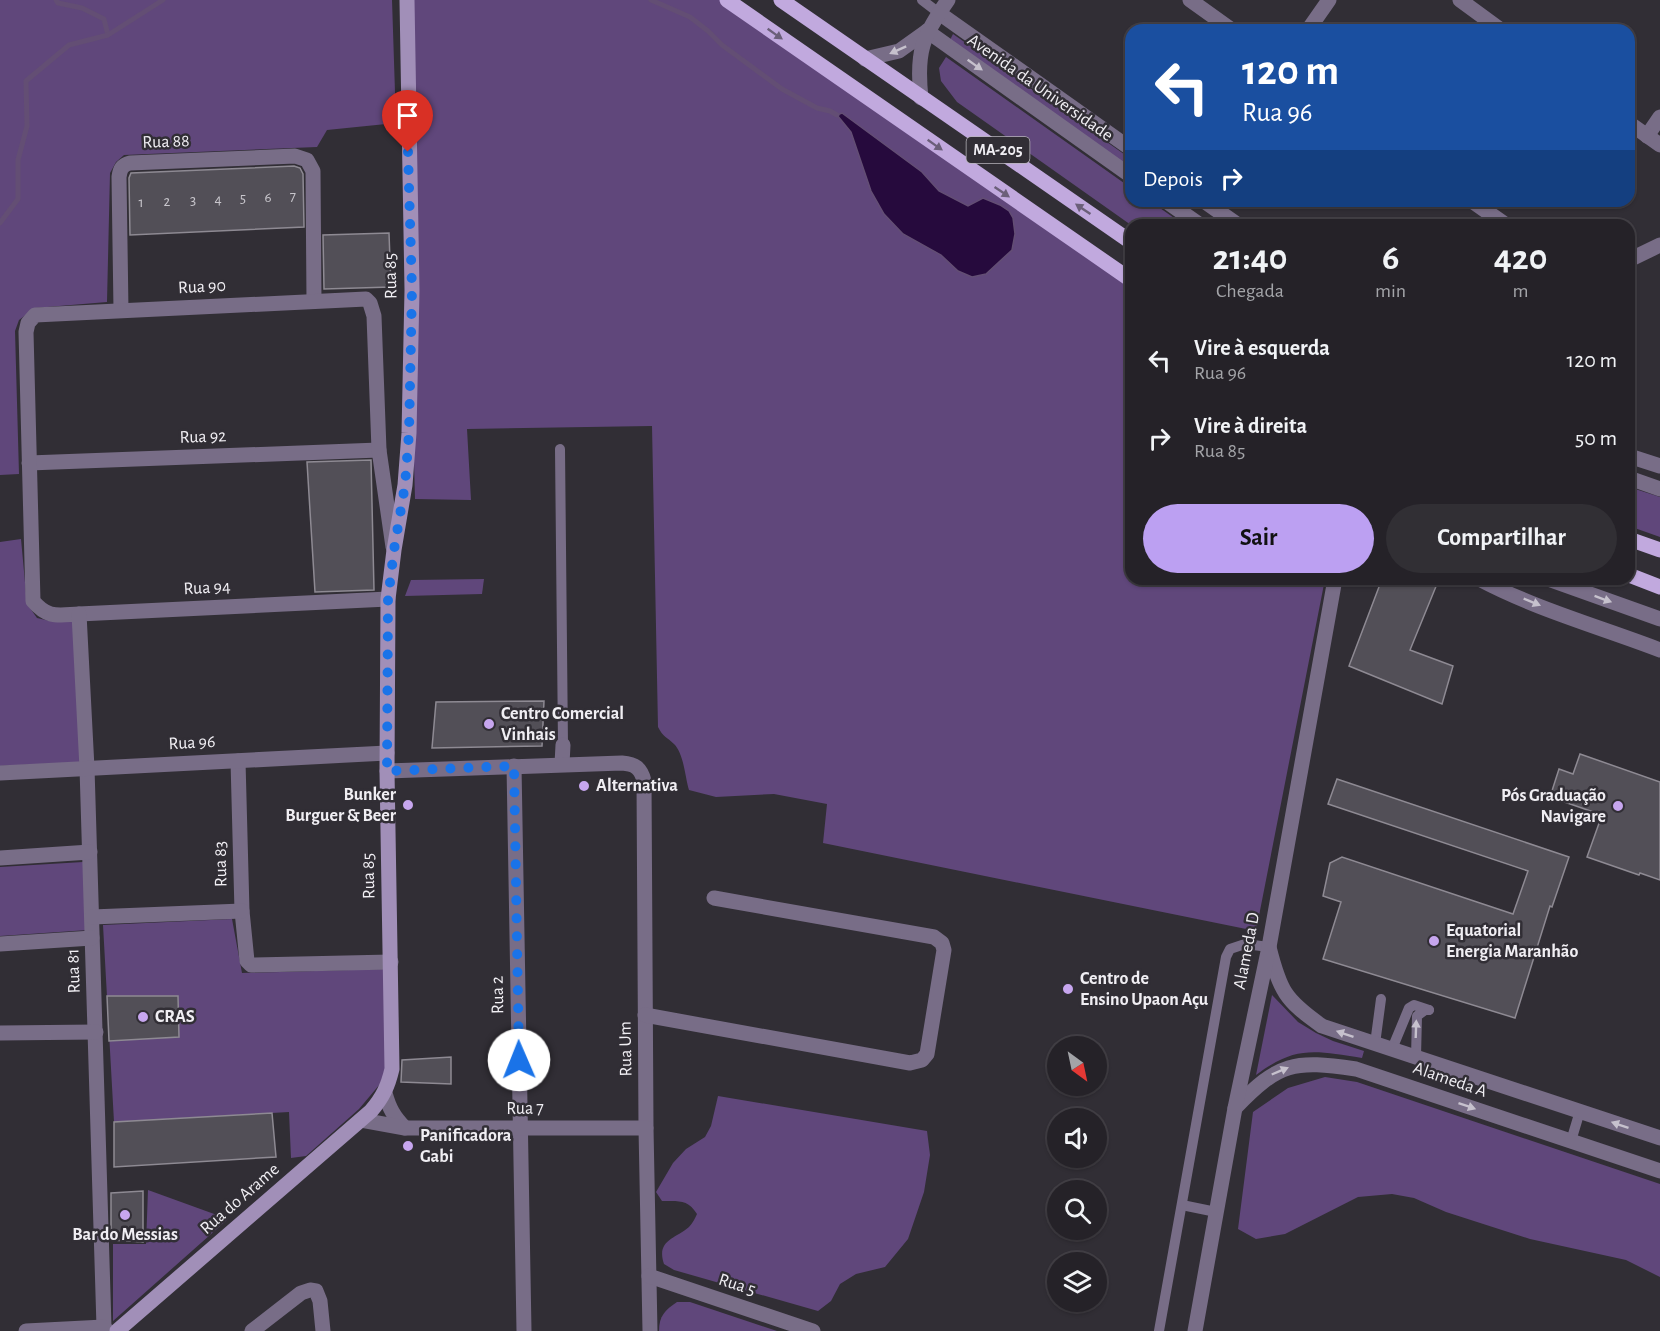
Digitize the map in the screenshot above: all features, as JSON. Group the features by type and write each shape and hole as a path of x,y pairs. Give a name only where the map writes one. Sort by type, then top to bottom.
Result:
{"main road":[{"name":"Rua 85","path":"385,1093 392,1069 387,771 388,599 405,485 409,433 412,290 407,0"},
{"name":"MA-205","path":"727,0 1125,276"},
{"name":"MA-205","path":"781,0 1125,238"},
{"path":"1635,541 1660,550"},
{"path":"1635,578 1660,586"},
{"name":"Rua do Arame","path":"109,1330 362,1120 385,1093"}],"street":[{"path":"1190,0 1224,24"},
{"path":"1312,24 1329,0"},
{"path":"1460,0 1493,24"},
{"path":"865,59 888,55 909,45 927,31 944,6"},
{"name":"Avenida da Universidade","path":"944,6 1125,144"},
{"path":"921,98 919,63 927,31"},
{"name":"Avenida da Universidade","path":"927,31 1125,172"},
{"path":"1647,136 1660,117"},
{"path":"1635,127 1660,145"},
{"name":"Rua 88","path":"121,310 119,177 124,165 301,157 309,162 313,171 315,301"},
{"path":"1174,207 1192,219"},
{"path":"1212,207 1230,219"},
{"path":"1480,207 1498,219"},
{"path":"1635,257 1660,244"},
{"name":"Rua 90","path":"29,463 26,332 28,323 35,315 360,298 370,303"},
{"name":"Rua 85","path":"370,303 374,316 379,450 394,550"},
{"name":"Rua 92","path":"29,463 379,450"},
{"path":"1635,458 1660,466"},
{"name":"Rua 94","path":"29,463 33,601 43,612 54,615 388,599"},
{"path":"1635,480 1660,489"},
{"name":"Alameda D","path":"1195,1331 1235,1108 1269,947 1334,585"},
{"path":"1490,585 1660,650"},
{"path":"1565,585 1660,619"},
{"name":"Rua 81","path":"80,614 109,1330"},
{"path":"387,771 562,764 563,745"},
{"name":"Rua 96","path":"0,773 387,753"},
{"name":"Rua 83","path":"238,761 242,911 245,955 251,965 391,962"},
{"name":"Rua Um","path":"562,764 632,764 642,772 644,781 650,1331"},
{"name":"Rua 2","path":"514,766 524,1331"},
{"path":"0,858 90,852"},
{"path":"645,1015 910,1063 922,1060 927,1054 944,950 939,940 934,937 714,898"},
{"path":"92,917 242,911"},
{"path":"0,944 92,938"},
{"name":"Alameda A","path":"1269,947 1283,991 1300,1010 1322,1026 1660,1138"},
{"path":"0,1033 96,1032"},
{"name":"Alameda A","path":"1235,1108 1257,1085 1272,1074 1289,1067 1318,1064 1356,1069 1660,1171"},
{"path":"385,1093 395,1118 405,1128"},
{"name":"Rua 7","path":"362,1120 405,1128 646,1128"},
{"name":"Rua 5","path":"649,1276 813,1331"},
{"path":"252,1331 301,1293 310,1290 316,1292 320,1299 323,1331"},
{"path":"26,1331 109,1330"}],"lane":[{"path":"922,0 944,6"},
{"path":"560,449 563,745"},
{"path":"1159,1331 1226,957 1230,949 1245,944 1269,947"},
{"path":"1375,1044 1381,999"},
{"path":"1392,1049 1409,1008 1414,1005 1429,1010 1417,1016 1416,1057"},
{"path":"1571,1142 1581,1111"},
{"path":"1182,1205 1216,1212"}],"shaded area":[{"path":"0,0 392,0 396,123 327,130 317,147 124,155 116,162 110,173 107,302 35,308 19,320 15,331 19,474 0,475"},
{"path":"406,0 724,0 777,35 1125,284 1125,585 1324,585 1256,931 823,843 827,804 774,794 716,797 689,790 680,754 658,727 652,426 467,429 471,500 415,499 407,196"},
{"path":"953,34 1125,155 1125,164 950,40"},
{"path":"946,57 1125,184 1125,207 1158,207 1176,219 1125,221 957,102 941,81 939,68"},
{"path":"842,113 922,172 939,191 968,206 983,198 1009,211 1013,218 1015,234 1012,250 986,274 972,277 958,271 941,255 903,234 884,214 871,191 851,132 837,115"},
{"path":"1635,489 1660,497 1660,537 1635,528"},
{"path":"21,539 27,604 37,618 50,621 73,621 85,762 0,766 0,542"},
{"path":"484,579 482,594 405,596 411,580"},
{"path":"83,862 88,930 0,936 0,867"},
{"path":"232,919 242,973 386,969 386,1068 380,1084 359,1109 306,1156 291,1158 289,1112 114,1122 103,925"},
{"path":"1272,995 1298,1022 1333,1041 1364,1051 1362,1058 1331,1053 1306,1053 1283,1059 1256,1075"},
{"path":"1325,1077 1357,1082 1660,1184 1660,1277 1626,1260 1530,1239 1446,1212 1414,1198 1392,1194 1358,1197 1285,1234 1256,1239 1238,1229 1253,1112 1288,1088"},
{"path":"718,1096 927,1131 930,1155 924,1192 908,1239 885,1267 856,1274 840,1284 831,1301 818,1311 674,1270 664,1264 662,1256 665,1245 689,1227 697,1214 686,1203 662,1201 656,1192 673,1163 686,1149 705,1137 711,1126"},
{"path":"148,1190 228,1219 113,1321 113,1244 146,1244"},
{"path":"677,1302 690,1302 777,1331 659,1331 660,1321 664,1314"}],"building":[{"path":"294,166 300,168 303,174 304,227 130,235 129,178 131,173"},
{"path":"389,233 391,287 324,289 323,235"},
{"path":"371,460 374,590 315,592 307,462"},
{"path":"1380,585 1437,585 1410,650 1453,666 1442,704 1349,666"},
{"name":"Centro Comercial Vinhais","path":"544,701 542,746 432,748 436,702"},
{"name":"Pós Graduação Navigare","path":"1580,754 1660,782 1660,880 1587,857 1602,815 1550,797 1559,769 1573,774"},
{"name":"Equatorial Energia Maranhão","path":"1337,779 1569,857 1552,907 1550,906 1515,1018 1323,959 1341,902 1323,896 1330,863 1342,857 1513,914 1528,871 1328,804"},
{"name":"CRAS","path":"107,996 178,996 179,1037 109,1041"},
{"path":"451,1057 451,1084 401,1082 402,1060"},
{"path":"272,1113 276,1157 114,1167 114,1122"},
{"path":"143,1191 143,1242 111,1240 111,1193"}],"waterway":[{"path":"56,0 58,3 82,8 104,19 108,35"},
{"path":"0,223 18,199 18,160 27,126 26,81 69,45 108,35 163,0"},
{"path":"651,0 690,17 722,45 782,89 817,108 837,115"}],"place":[{"name":"Centro Comercial Vinhais","path":"489,724"},
{"name":"Alternativa","path":"584,786"},
{"name":"Bunker Burguer & Beer","path":"408,805"},
{"name":"Pós Graduação Navigare","path":"1618,806"},
{"name":"Equatorial Energia Maranhão","path":"1434,941"},
{"name":"Centro de Ensino Upaon Açu","path":"1068,989"},
{"name":"CRAS","path":"143,1017"},
{"name":"Panificadora Gabi","path":"408,1146"},
{"name":"Bar do Messias","path":"125,1215"}],"route":[{"path":"408,152 412,290 409,433 405,485 388,599 387,771 514,766 519,1060"}]}
